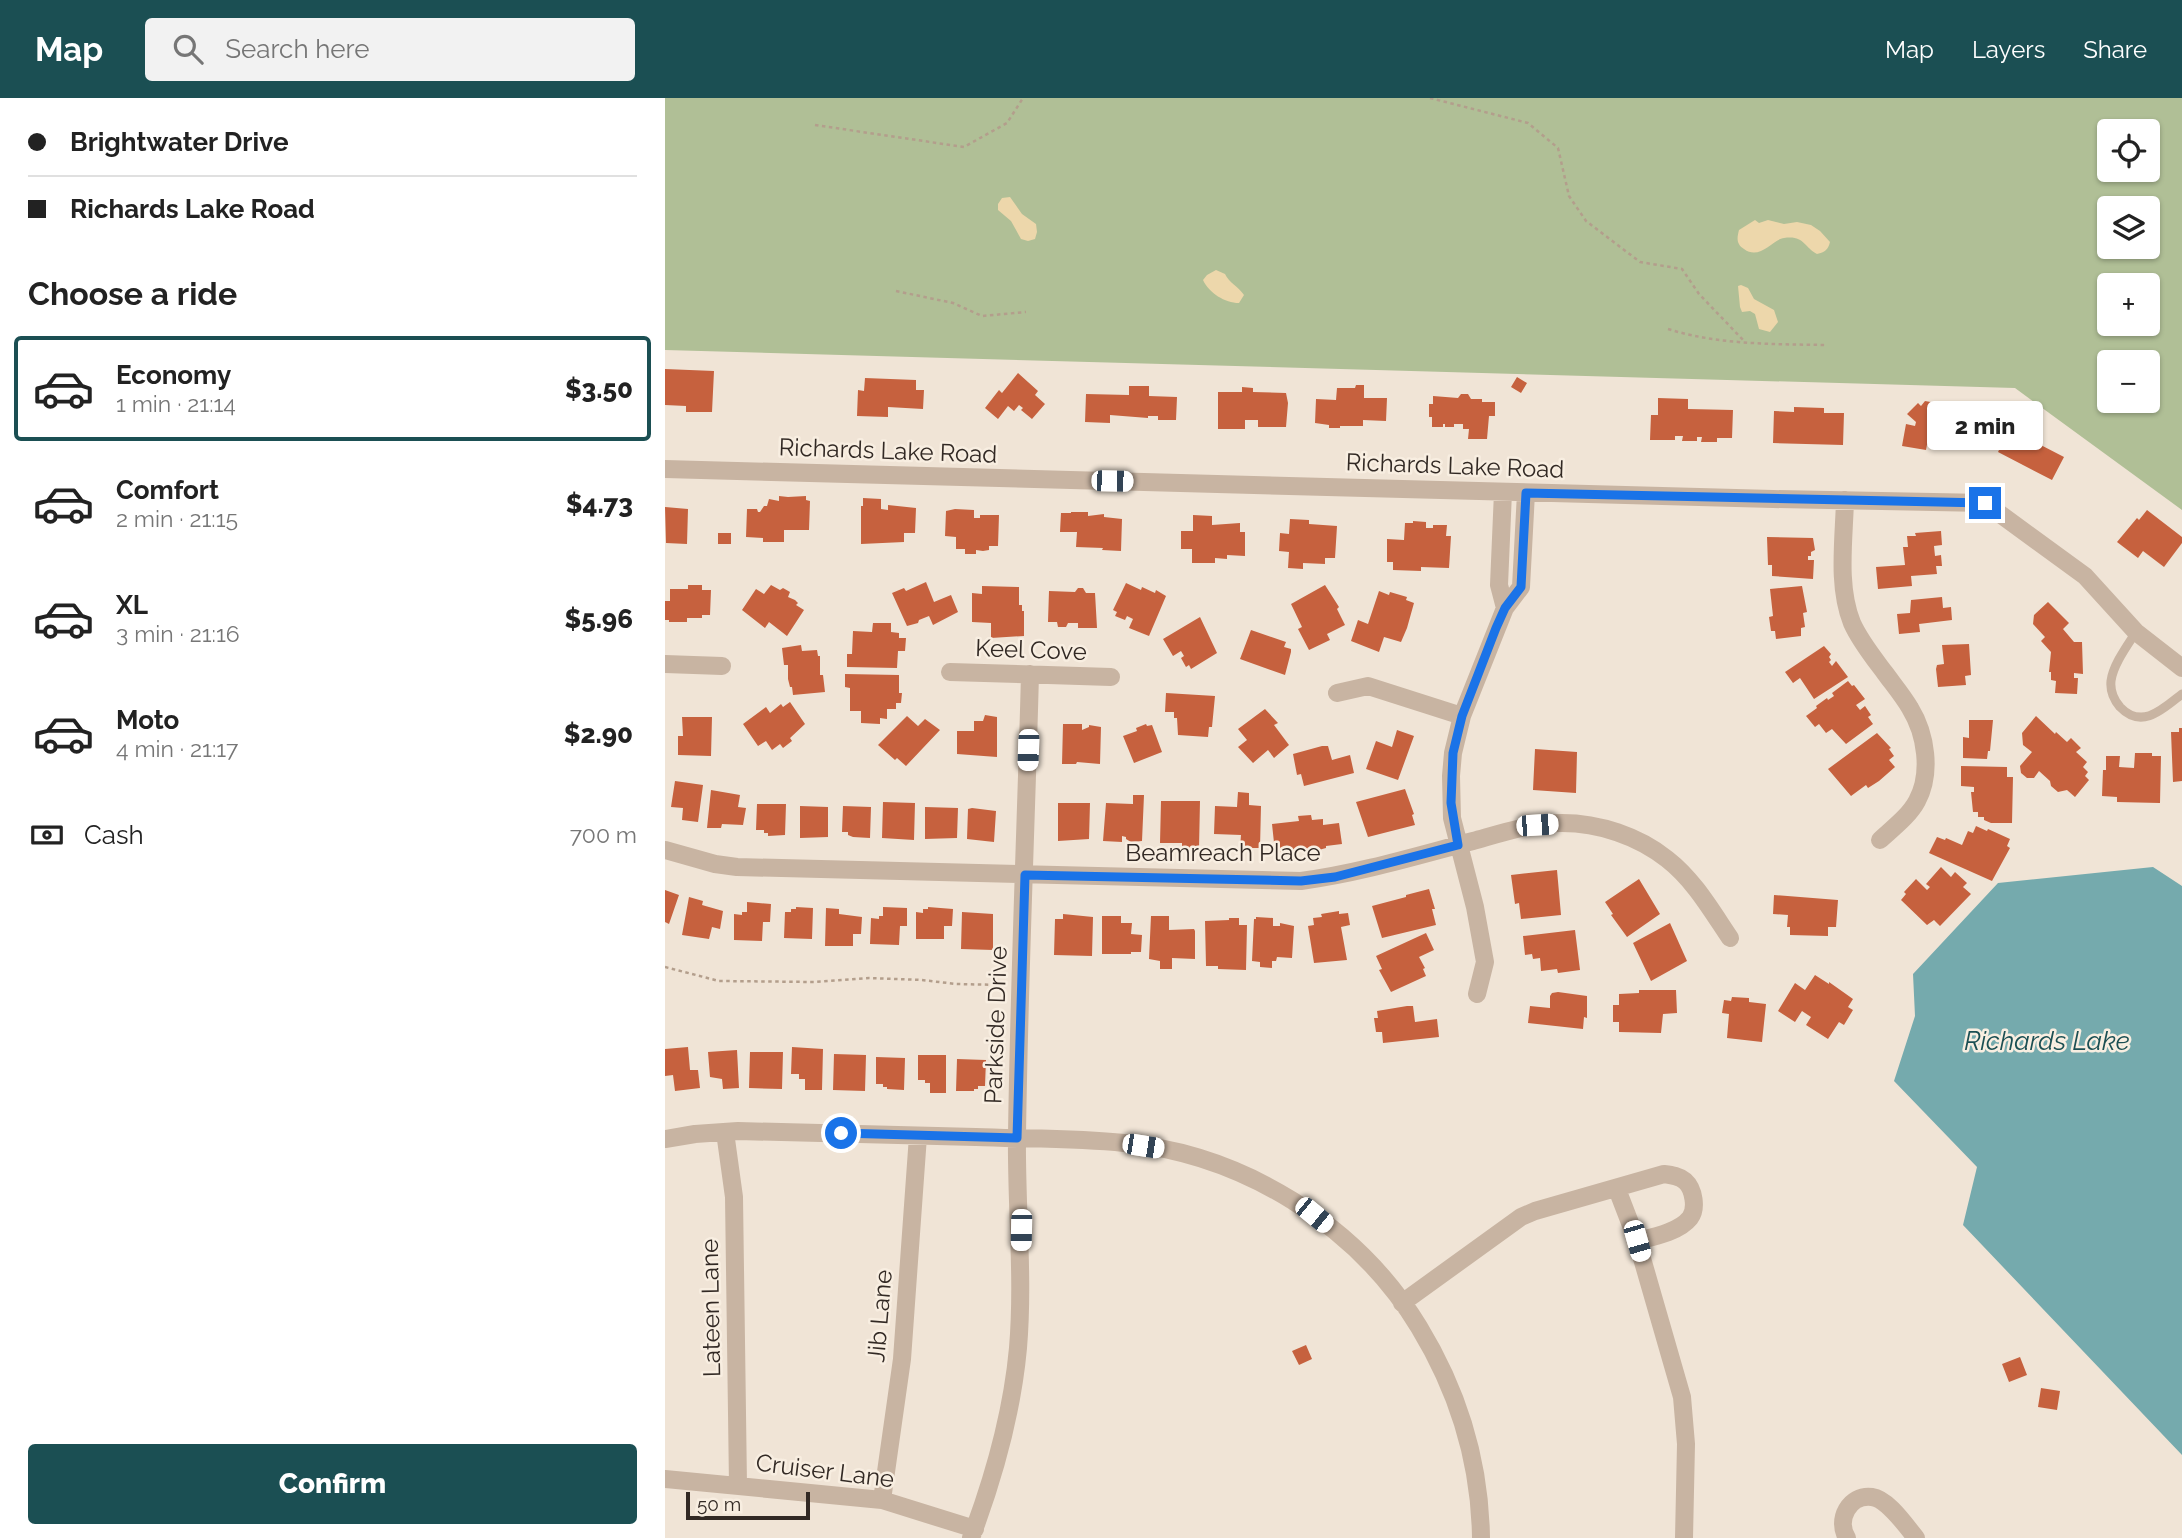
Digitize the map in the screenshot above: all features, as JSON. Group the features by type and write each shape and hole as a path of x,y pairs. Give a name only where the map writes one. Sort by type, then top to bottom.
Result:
{"street":[{"name":"Richards Lake Road","path":"665,469 1985,503 2085,576 2136,632 2182,668"},
{"path":"1503,492 1499,585 1505,608"},
{"path":"1477,994 1485,962 1475,907 1452,818 1453,753 1462,716 1505,608 1521,587 1526,493"},
{"path":"1845,500 1843,581 1852,624 1910,708 1920,729 1925,749 1923,785 1917,800 1909,813 1880,840"},
{"path":"665,664 722,666"},
{"name":"Keel Cove","path":"950,672 1111,677"},
{"name":"Parkside Drive","path":"973,1533 991,1485 1004,1436 1018,1348 1021,1230 1017,1138 1030,674"},
{"path":"1337,693 1368,686 1462,716"},
{"name":"Beamreach Place","path":"665,850 715,864 737,867 1301,881 1335,877 1537,825 1590,825 1619,833 1666,858 1699,892 1730,938"},
{"path":"665,1139 725,1132 1126,1143 1183,1154 1227,1168 1261,1183 1314,1215 1371,1265 1402,1303 1433,1350 1463,1422 1477,1480 1481,1538"},
{"name":"Lateen Lane","path":"725,1132 734,1197 738,1485"},
{"name":"Jib Lane","path":"882,1500 902,1359 918,1136"},
{"path":"1402,1303 1521,1217 1535,1211 1664,1174 1674,1175 1686,1182 1694,1205 1690,1218 1679,1227 1637,1241"},
{"path":"1617,1189 1637,1241 1684,1409 1684,1538"},
{"name":"Cruiser Lane","path":"665,1479 882,1500 973,1533"},
{"path":"1847,1538 1843,1531 1843,1519 1847,1508 1858,1499 1873,1497 1888,1505 1916,1538"}],"lane":[{"path":"2136,632 2113,676 2113,699 2126,713 2145,718 2160,712 2182,694"}],"path":[{"path":"815,125 964,147 1007,123 1023,98"},
{"path":"1430,98 1528,123 1558,148 1569,197 1586,221 1640,262 1682,269 1699,294 1746,343"},
{"path":"896,291 953,303 982,316 1026,313"},
{"path":"1668,329 1695,338 1746,343 1827,345"},
{"path":"665,967 719,981 815,982 869,978 1021,985"}],"green space":[{"path":"665,98 2182,98 2182,510 2015,388 665,350"}],"sand":[{"path":"1010,197 1022,214 1036,224 1035,239 1021,239 1011,221 998,210 1002,198"},
{"path":"1755,220 1759,223 1768,220 1784,224 1797,222 1811,225 1830,242 1826,250 1817,254 1796,238 1780,239 1761,251 1750,252 1740,245 1738,236 1739,230"},
{"path":"1216,270 1225,274 1244,295 1239,303 1223,299 1206,285 1203,280"},
{"path":"1738,286 1748,288 1754,299 1774,310 1778,322 1770,332 1759,329 1755,314 1750,311 1742,312"}],"water":[{"name":"Richards Lake","path":"2153,867 2182,886 2182,1455 1963,1225 1977,1167 1894,1081 1915,1016 1913,974 1998,883"}],"building":[{"path":"665,369 714,371 712,412 686,412 686,406 665,405"},
{"path":"1018,373 1038,391 1035,395 1045,404 1032,419 1019,405 1014,411 1008,406 998,419 985,408 999,390 1002,393"},
{"path":"1517,377 1527,383 1521,393 1511,387"},
{"path":"865,378 916,380 916,390 924,390 923,409 888,407 888,417 857,416 858,390 864,391"},
{"path":"1356,385 1364,385 1364,398 1387,398 1386,421 1363,420 1363,426 1340,428 1329,428 1329,425 1315,423 1316,399 1336,400 1337,388 1355,388"},
{"path":"1129,386 1149,386 1149,396 1177,397 1176,420 1158,420 1158,416 1148,418 1110,415 1110,423 1085,422 1086,394 1129,395"},
{"path":"1242,387 1253,388 1253,392 1286,393 1286,427 1258,427 1258,420 1245,420 1245,429 1218,429 1218,392 1242,392"},
{"path":"1461,394 1468,394 1471,399 1482,399 1482,402 1495,402 1495,416 1489,416 1487,439 1468,439 1469,429 1463,429 1463,424 1454,424 1454,427 1445,427 1443,424 1443,427 1432,427 1429,404 1433,404 1433,396 1458,398"},
{"path":"1658,398 1688,399 1688,409 1733,410 1732,438 1717,438 1717,442 1701,442 1702,437 1697,437 1697,441 1682,441 1683,436 1675,436 1675,440 1650,440 1651,415 1658,415"},
{"path":"1925,401 1958,407 1960,414 1965,412 1970,426 1958,430 1955,449 1941,446 1943,437 1939,436 1937,445 1932,444 1933,435 1929,434 1926,450 1902,446 1906,424 1915,426 1916,422 1907,414 1918,403 1921,406"},
{"path":"1794,407 1824,408 1824,413 1844,413 1843,445 1773,443 1774,411 1794,412"},
{"path":"2017,414 2040,427 2033,441 2064,457 2052,480 1998,452"},
{"path":"779,496 806,496 806,500 810,501 809,530 784,530 784,542 763,542 763,538 746,537 747,509 757,509 760,512 767,506 769,499 779,501"},
{"path":"863,498 881,499 881,509 888,510 888,505 916,508 915,533 904,533 904,542 861,544"},
{"path":"665,507 688,509 687,544 666,543"},
{"path":"974,510 974,518 980,518 980,515 999,515 998,546 989,546 989,550 976,550 976,554 965,554 965,549 956,549 956,537 945,536 946,511"},
{"path":"2147,510 2182,537 2182,543 2164,567 2143,551 2138,558 2117,542"},
{"path":"1088,512 1088,516 1104,514 1104,517 1122,519 1121,551 1076,547 1077,532 1060,532 1061,513"},
{"path":"1193,515 1212,516 1212,525 1240,523 1240,532 1245,532 1245,556 1227,555 1227,559 1215,558 1215,563 1192,563 1192,549 1181,549 1181,531 1193,531"},
{"path":"1290,519 1309,520 1309,524 1337,526 1335,558 1325,558 1325,564 1303,563 1303,569 1288,568 1289,552 1279,551 1280,533 1289,534"},
{"path":"1426,522 1426,528 1447,525 1446,536 1451,536 1449,568 1393,570 1393,562 1387,562 1387,539 1404,540 1405,523"},
{"path":"1941,531 1942,545 1934,546 1935,556 1941,555 1942,566 1936,566 1937,574 1911,576 1912,586 1878,589 1876,567 1905,565 1903,547 1908,547 1907,536"},
{"path":"718,533 731,533 731,544 718,544"},
{"path":"1767,537 1813,538 1815,550 1808,556 1808,560 1814,560 1813,579 1772,576 1772,565 1768,565"},
{"path":"926,582 934,602 951,595 958,612 933,625 929,616 907,626 892,593 904,588 906,591"},
{"path":"1126,583 1141,590 1142,587 1155,593 1156,590 1166,596 1149,636 1129,628 1133,619 1127,616 1125,620 1115,616 1117,612 1113,610"},
{"path":"688,585 702,585 702,590 711,590 710,615 687,618 687,622 665,620 665,601 670,601 670,589 688,589"},
{"path":"771,585 790,592 788,597 804,610 787,636 769,622 765,628 742,610 756,589 764,594"},
{"path":"1325,585 1339,607 1337,609 1345,625 1327,634 1330,640 1309,650 1298,629 1302,627 1291,604"},
{"path":"982,586 1019,587 1019,605 1022,605 1024,611 1024,636 991,638 991,623 972,622 972,593 982,594"},
{"path":"1802,586 1807,612 1803,613 1805,627 1801,628 1801,636 1776,639 1775,631 1771,631 1769,617 1773,616 1770,589"},
{"path":"1078,588 1083,588 1086,593 1095,593 1097,628 1078,628 1078,623 1058,627 1057,622 1048,622 1049,591 1075,592"},
{"path":"1379,591 1407,597 1406,600 1414,603 1401,642 1384,637 1379,652 1351,641 1358,620 1368,624"},
{"path":"1942,597 1943,608 1951,607 1952,620 1919,624 1920,632 1899,634 1897,614 1910,613 1911,600"},
{"path":"2048,602 2069,623 2063,629 2074,642 2082,642 2083,674 2074,673 2074,678 2078,678 2077,694 2055,693 2056,681 2051,680 2049,672 2051,652 2041,641 2045,637 2033,624 2034,615"},
{"path":"1200,617 1217,653 1191,669 1189,665 1186,667 1181,658 1184,656 1181,651 1173,656 1163,639"},
{"path":"873,623 891,623 891,632 899,633 899,638 906,638 905,651 898,651 897,668 847,667 847,654 852,654 853,631 872,632"},
{"path":"1251,630 1286,642 1284,647 1291,649 1291,652 1285,675 1240,659"},
{"path":"1969,644 1971,675 1965,676 1966,685 1938,687 1937,665 1944,664 1942,645"},
{"path":"801,645 802,651 817,650 825,692 793,695 782,648"},
{"path":"1824,646 1831,654 1829,662 1832,666 1836,661 1848,677 1814,699 1800,678 1793,683 1785,672"},
{"path":"845,674 899,675 901,703 896,703 896,709 887,709 887,719 880,718 880,724 861,723 861,711 850,711 850,688 845,687"},
{"path":"1848,681 1865,699 1856,705 1860,710 1865,706 1873,724 1846,744 1832,729 1826,733 1819,724 1815,727 1806,716 1827,698 1828,700 1834,696 1832,693"},
{"path":"1166,693 1215,696 1212,727 1209,727 1208,737 1178,735 1174,712 1165,712"},
{"path":"790,702 805,724 783,748 780,744 772,750 766,741 758,746 743,724 766,707 770,713 781,704 783,707"},
{"path":"1265,709 1278,723 1274,725 1289,745 1274,758 1268,750 1253,763 1238,747 1247,740 1238,729"},
{"path":"985,715 997,717 997,757 957,754 957,731 974,731 974,721 983,721"},
{"path":"907,716 918,726 925,719 940,730 906,766 878,745"},
{"path":"2036,716 2055,734 2056,732 2067,742 2071,738 2081,748 2076,752 2087,762 2083,767 2088,772 2085,776 2089,780 2075,797 2067,790 2058,792 2039,771 2034,778 2027,778 2021,773 2020,766 2032,752 2023,745 2022,733"},
{"path":"682,717 712,717 711,756 678,755 678,736 683,736"},
{"path":"1969,720 1993,720 1987,759 1963,758 1963,737 1969,738"},
{"path":"1063,724 1082,724 1082,730 1089,725 1101,727 1100,764 1062,764"},
{"path":"1146,724 1152,725 1162,752 1134,763 1123,736"},
{"path":"2179,728 2182,728 2182,781 2173,782 2171,732 2179,732"},
{"path":"1397,730 1414,736 1398,780 1366,769 1376,741 1392,747"},
{"path":"1877,733 1891,748 1889,749 1894,756 1889,760 1895,767 1879,781 1868,788 1866,785 1851,796 1828,769"},
{"path":"1328,746 1332,760 1350,755 1354,773 1304,786 1301,774 1297,775 1293,754"},
{"path":"1535,749 1577,752 1576,793 1533,790"},
{"path":"2135,753 2161,756 2160,803 2117,802 2117,797 2102,796 2106,756 2120,756 2119,767 2134,768"},
{"path":"1961,766 2007,767 2007,777 2013,777 2012,823 1991,823 1984,820 1984,817 1978,817 1978,812 1973,812 1971,792 1974,792 1974,787 1961,786"},
{"path":"675,781 703,785 698,822 682,820 683,808 671,807"},
{"path":"1405,789 1415,825 1368,837 1356,802"},
{"path":"711,790 740,795 738,807 746,808 743,825 722,824 721,828 707,828"},
{"path":"1238,792 1249,793 1249,805 1261,806 1260,848 1240,848 1241,835 1214,834 1215,806 1237,807"},
{"path":"1133,795 1144,795 1142,841 1131,842 1122,836 1122,842 1103,841 1106,803 1133,804"},
{"path":"1161,801 1200,801 1199,849 1182,849 1182,843 1160,843"},
{"path":"883,802 915,803 914,840 882,838"},
{"path":"1058,803 1090,803 1089,839 1058,841"},
{"path":"757,804 786,804 785,835 768,836 764,830 756,830"},
{"path":"800,806 828,807 828,837 800,838"},
{"path":"843,806 871,807 870,838 853,837 848,835 848,832 842,832"},
{"path":"925,807 958,808 957,838 925,839"},
{"path":"968,809 996,811 994,842 967,839"},
{"path":"1311,815 1312,820 1323,819 1323,825 1339,823 1342,844 1315,851 1275,852 1272,824 1299,821 1298,816"},
{"path":"1976,826 2010,839 2007,846 2010,848 1992,881 1929,853 1937,837 1962,845 1968,831 1973,833"},
{"path":"1941,867 1951,877 1955,872 1967,883 1963,887 1971,894 1940,926 1934,920 1927,925 1901,900 1906,894 1904,892 1916,879 1927,890 1930,887 1926,884"},
{"path":"1557,870 1561,915 1521,919 1519,903 1515,904 1511,875"},
{"path":"1639,879 1660,914 1627,937 1605,902"},
{"path":"1429,889 1436,925 1382,938 1372,906"},
{"path":"665,890 679,895 669,924 665,922"},
{"path":"1774,895 1838,900 1836,927 1828,927 1828,936 1790,935 1790,927 1787,927 1788,915 1773,914"},
{"path":"689,897 703,901 702,905 723,911 720,929 712,927 709,939 682,935"},
{"path":"747,902 771,904 770,922 763,922 762,941 734,940 734,914 742,915 742,912 747,912"},
{"path":"883,907 907,908 907,926 900,926 899,945 870,944 871,918 879,919 879,916 883,916"},
{"path":"813,908 812,939 784,938 785,912 791,912 791,909"},
{"path":"826,908 839,909 839,914 862,917 861,934 853,934 853,946 825,946"},
{"path":"923,909 953,909 952,926 944,926 944,939 916,939 916,912 923,913"},
{"path":"1339,911 1339,914 1348,913 1350,925 1341,927 1347,960 1314,963 1308,926 1314,925 1313,918 1322,917 1321,914"},
{"path":"962,912 993,914 993,950 961,949"},
{"path":"1063,914 1093,917 1092,956 1054,955 1055,919 1063,919"},
{"path":"1102,916 1121,916 1121,923 1132,923 1131,934 1142,935 1141,952 1102,954"},
{"path":"1151,916 1169,916 1169,930 1194,929 1195,959 1172,958 1172,969 1160,969 1160,961 1149,959"},
{"path":"1256,917 1273,918 1273,926 1280,926 1280,923 1294,926 1292,958 1277,957 1276,961 1272,961 1272,968 1260,967 1260,962 1252,961"},
{"path":"1239,918 1239,925 1247,925 1246,970 1206,966 1205,921"},
{"path":"1670,923 1687,961 1651,981 1633,943"},
{"path":"1575,930 1580,970 1558,973 1557,969 1541,971 1540,958 1533,959 1532,954 1525,955 1523,936"},
{"path":"1426,933 1434,950 1419,957 1426,976 1391,992 1379,970 1382,969 1376,956"},
{"path":"1815,975 1853,999 1848,1007 1853,1010 1844,1025 1839,1022 1828,1039 1806,1025 1811,1017 1802,1011 1795,1022 1778,1011 1795,983 1805,990"},
{"path":"1639,990 1676,990 1677,1013 1663,1014 1661,1033 1619,1032 1619,1022 1613,1022 1613,1005 1619,1005 1619,994 1639,993"},
{"path":"1558,992 1587,996 1587,1018 1584,1017 1583,1029 1528,1023 1530,1006 1550,1008 1550,996"},
{"path":"1732,997 1749,998 1749,1002 1766,1004 1762,1042 1727,1038 1729,1014 1722,1013 1724,1000 1731,1001"},
{"path":"1413,1006 1415,1022 1437,1019 1439,1037 1383,1043 1382,1032 1376,1032 1374,1018 1378,1018 1377,1011"},
{"path":"688,1047 690,1070 698,1070 700,1088 675,1091 673,1075 665,1076 665,1049"},
{"path":"792,1047 823,1049 822,1090 805,1090 805,1079 799,1079 799,1074 791,1074"},
{"path":"737,1050 739,1088 723,1089 722,1079 710,1077 708,1052"},
{"path":"750,1052 783,1052 782,1089 749,1088"},
{"path":"834,1054 866,1055 865,1091 833,1090"},
{"path":"918,1055 946,1055 946,1093 930,1093 930,1083 918,1080"},
{"path":"876,1057 905,1058 904,1090 887,1089 883,1084 876,1084"},
{"path":"957,1059 986,1060 985,1086 978,1086 974,1091 956,1091"},
{"path":"1306,1345 1312,1359 1299,1365 1292,1351"},
{"path":"2020,1357 2027,1375 2009,1382 2002,1364"},
{"path":"2041,1388 2060,1391 2057,1410 2038,1407"}],"route":[{"path":"841,1133 1017,1138 1025,875 1301,881 1335,877 1458,845 1451,803 1453,753 1462,716 1496,628 1505,608 1521,587 1526,493 1985,503"}]}
